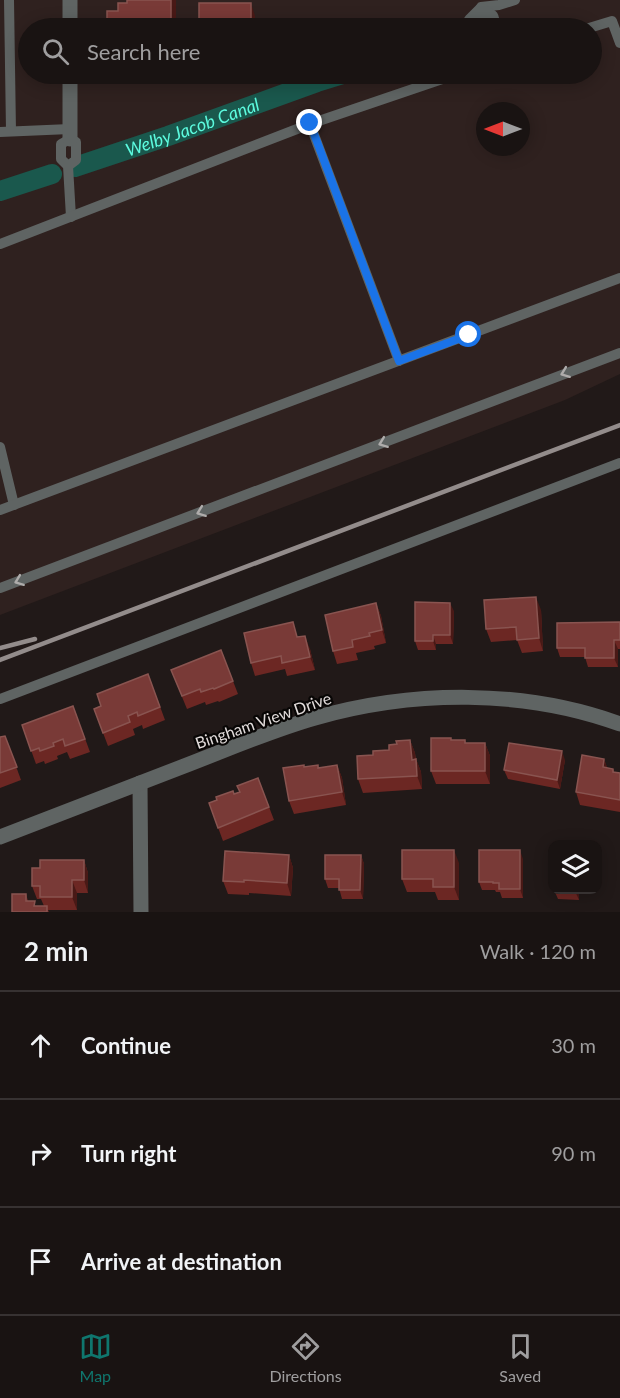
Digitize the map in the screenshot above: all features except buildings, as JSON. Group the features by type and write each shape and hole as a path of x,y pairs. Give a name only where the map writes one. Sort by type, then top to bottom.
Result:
{"street":[{"path":"70,0 70,18"},
{"path":"481,6 491,18"},
{"path":"70,84 70,134"},
{"name":"Bingham View Drive","path":"0,837 254,739 315,718 370,705 432,699 506,698 594,714 620,724"},
{"path":"140,783 141,912"}],"lane":[{"path":"9,0 5,132 70,134"},
{"path":"481,6 491,7 515,0"},
{"path":"602,24 612,21 620,43"},
{"path":"0,244 310,123 427,84"},
{"path":"310,123 399,361"},
{"path":"70,134 61,144 61,159 68,166 70,217"},
{"path":"0,510 620,278"},
{"path":"0,588 620,353"},
{"path":"0,447 14,505"},
{"path":"0,699 620,463"}],"shaded area":[{"path":"0,0 620,0 620,374 565,400 0,615"}],"waterway":[{"name":"Welby Jacob Canal","path":"75,167 311,84"},
{"name":"Welby Jacob Canal","path":"0,191 52,174"}],"railway":[{"path":"0,660 620,425"},
{"path":"0,648 35,639"}],"route":[{"path":"310,123 399,361 469,335"}]}
